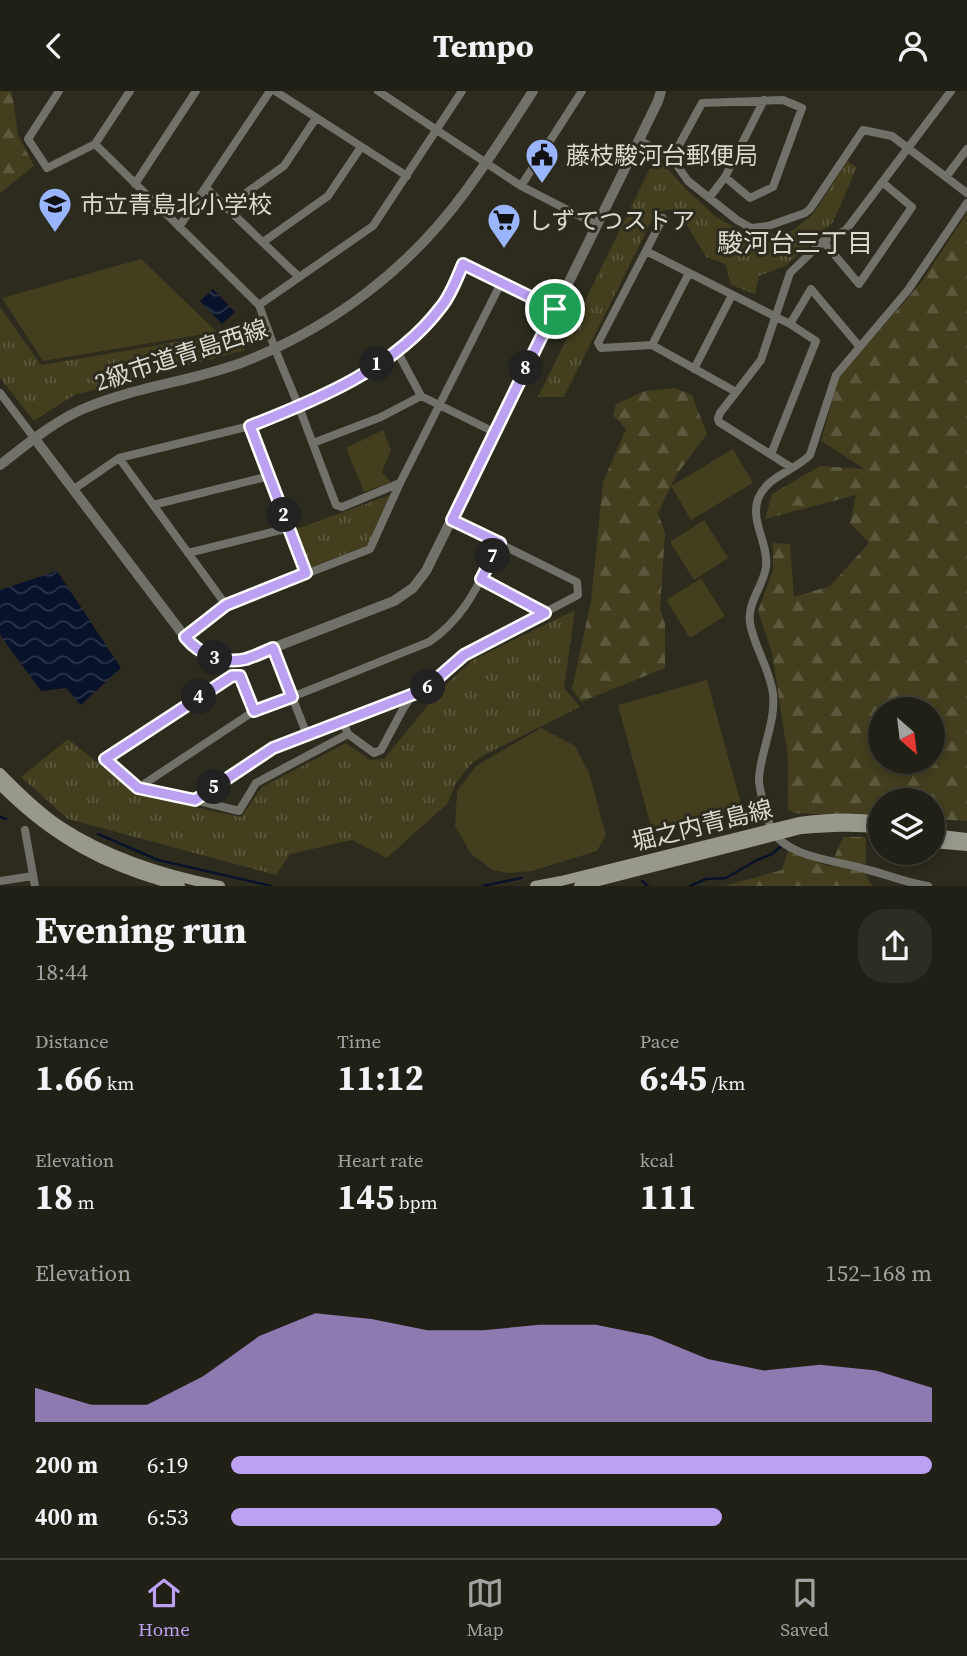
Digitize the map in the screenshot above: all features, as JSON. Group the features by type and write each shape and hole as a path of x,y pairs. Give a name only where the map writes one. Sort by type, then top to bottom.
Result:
{"main road":[{"path":"0,773 59,825 85,840 148,869 220,886"},
{"path":"0,785 26,810 83,849 121,868 180,886"},
{"name":"堀之内青島線","path":"579,886 773,833 799,822 824,818 868,820"},
{"name":"堀之内青島線","path":"535,886 773,833 831,826 868,828"},
{"path":"945,835 967,838"},
{"path":"945,844 967,846"}],"street":[{"path":"59,91 28,139 47,168 96,144 130,91"},
{"path":"135,184 196,91"},
{"path":"179,227 273,91 407,176"},
{"path":"378,91 485,163 597,225"},
{"path":"391,100 397,91"},
{"path":"259,305 373,226 462,91"},
{"name":"2級市道青島西線","path":"0,465 68,416 107,399 194,378 239,363 275,349 348,308 379,285 432,233 464,194 533,91"},
{"path":"521,185 582,91"},
{"path":"0,393 185,637 199,650 225,660 247,659 394,601 413,588 426,571 661,91"},
{"path":"792,468 719,422 718,418 761,360 790,273 823,241 846,230 951,91"},
{"path":"709,198 725,177 764,100"},
{"path":"672,158 702,103 783,100 802,108 773,187 750,198 725,177"},
{"path":"226,207 284,166 316,118"},
{"path":"639,140 672,158 688,181 751,228 768,226 810,209 863,130 892,136 967,193"},
{"path":"96,144 259,305 336,505 342,507 400,484"},
{"path":"263,242 328,196 361,147"},
{"path":"946,177 967,149"},
{"path":"823,241 859,284 912,207 882,182"},
{"path":"206,188 299,277"},
{"path":"928,886 806,854 790,847 773,833 759,778 773,694 750,621 751,607 766,567 756,507 765,487 772,479 810,455 836,375 908,290 967,203"},
{"path":"663,218 598,343 601,348 652,345 736,392"},
{"path":"646,251 790,324 816,341 771,454"},
{"path":"74,489 119,458 250,426 334,391 397,351 443,305 463,264 555,309"},
{"path":"652,345 689,273"},
{"path":"185,637 226,605 370,549 501,283"},
{"path":"790,324 811,289 859,346"},
{"path":"694,369 732,295"},
{"path":"397,351 421,396 494,432"},
{"path":"313,443 381,417 421,396"},
{"path":"250,426 306,573"},
{"path":"119,458 226,605"},
{"path":"153,505 270,476"},
{"path":"195,800 273,748 424,690 464,655 578,595 577,582 452,520"},
{"path":"188,553 289,528"},
{"path":"138,788 254,711 429,642 457,618 500,543"},
{"path":"481,579 545,613"},
{"path":"273,648 307,735"},
{"path":"254,711 240,676 232,676 105,759 138,788 239,811 256,783 348,734"},
{"path":"343,722 348,734 373,753 381,750 402,709 413,694"},
{"path":"25,830 35,886"},
{"path":"0,881 33,876"}],"green space":[{"path":"0,91 12,92 18,135 34,166 0,193"},
{"path":"656,156 715,216 749,236 792,231 813,214 847,161 857,167 833,222 787,265 759,276 755,294 731,285 725,264 706,257 684,220 670,209 656,212 564,397 538,397"},
{"path":"967,213 967,821 945,820 945,788 868,788 868,816 794,813 788,810 788,758 772,653 758,611 773,570 773,543 790,544 794,597 830,586 869,543 850,523 856,495 765,519 772,494 820,466 865,469 821,441 839,376 920,284"},
{"path":"141,259 217,332 43,361 2,298"},
{"path":"0,307 41,365 247,330 245,350 74,395 34,421 0,378"},
{"path":"675,388 692,395 707,434 677,474 658,513 665,533 660,609 665,624 665,668 581,702 572,689 591,601 603,482 626,429 613,415 616,404 645,391"},
{"path":"383,430 391,450 382,472 391,482 364,492 346,448"},
{"path":"733,449 753,483 691,520 671,486"},
{"path":"390,495 367,546 308,568 294,530"},
{"path":"704,520 728,558 694,580 670,542"},
{"path":"701,578 725,616 690,638 666,600"},
{"path":"575,610 564,688 580,707 471,764 456,783 448,803 387,858 352,840 290,854 276,875 68,819 21,777 68,739 138,795 241,817 262,787 346,743 370,760 384,759 442,688 473,660"},
{"path":"707,680 742,807 653,834 618,705"},
{"path":"541,728 575,746 589,773 606,835 597,851 532,871 508,873 493,870 471,854 455,826 457,791 476,766"},
{"path":"843,837 866,837 866,875 872,886 724,886 782,870 788,850 830,867"}],"water":[{"path":"213,289 235,312 222,324 200,301"},
{"path":"57,571 121,668 81,705 66,688 41,691 0,635 0,590"}],"waterway":[{"path":"0,817 6,819"},
{"path":"98,834 158,860 271,886"},
{"path":"690,886 706,879 726,878 780,847"},
{"path":"483,886 521,878"},
{"path":"642,881 648,886"}],"place":[{"name":"藤枝駿河台郵便局","path":"542,185"},
{"name":"市立青島北小学校","path":"55,234"},
{"name":"しずてつストア","path":"504,250"}],"district":[{"name":"駿河台三丁目","path":"795,243"}],"route":[{"path":"463,264 555,309 452,520 500,543 481,579 545,613 464,655 424,690 273,748 195,800 138,788 105,759 232,676 240,676 254,711 292,697 273,648 247,659 225,660 199,650 185,637 226,605 306,573 250,426 334,391 397,351 443,305 463,264"}]}
